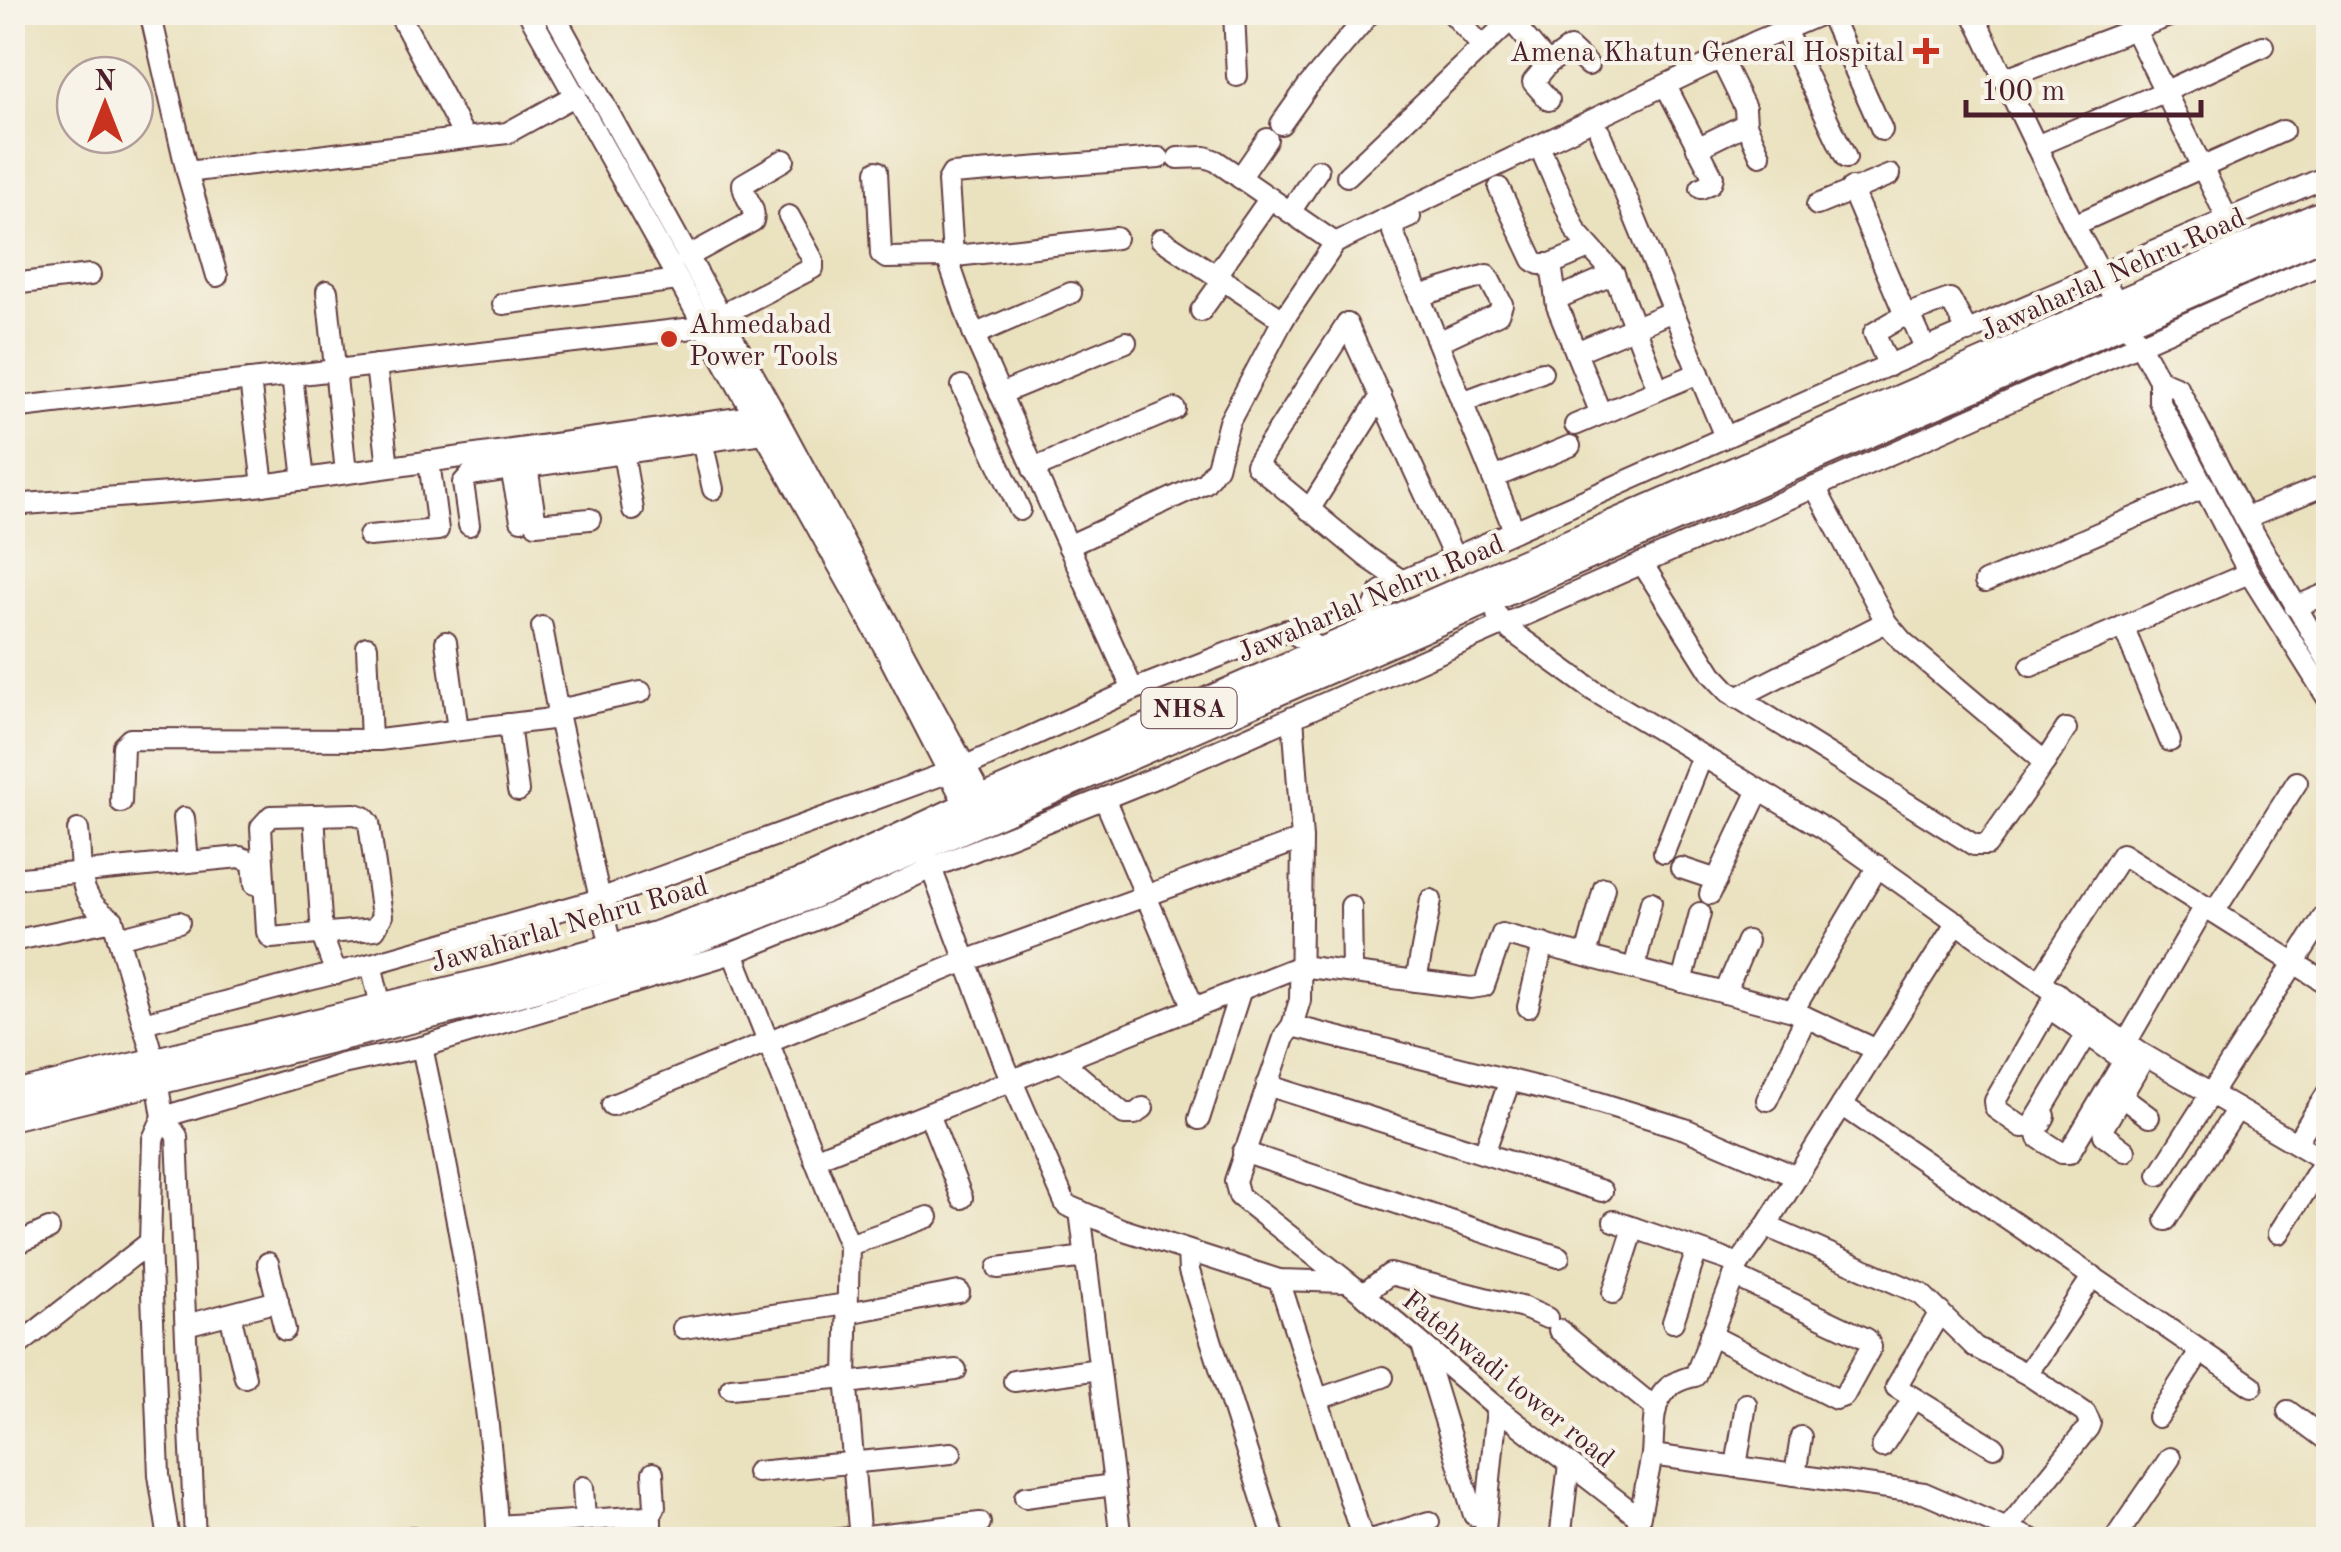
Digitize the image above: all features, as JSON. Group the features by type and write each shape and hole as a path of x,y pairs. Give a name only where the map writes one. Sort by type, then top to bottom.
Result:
{"main road":[{"name":"Jawaharlal Nehru Road","path":"12,1095 157,1072 503,998 671,950 927,858 984,822 1323,650 2129,323 2328,210"},
{"name":"Jawaharlal Nehru Road","path":"12,1118 381,1006 658,934 984,822 2328,234"}],"street":[{"path":"150,12 187,172 217,276"},
{"path":"398,12 464,138"},
{"path":"528,12 676,280 711,321 984,822 1104,798 1815,486 2129,323 2328,262"},
{"path":"552,12 687,257 758,424 958,770"},
{"path":"1234,12 1237,76"},
{"path":"1240,178 1308,86 1371,12"},
{"path":"1451,12 1483,46"},
{"path":"2003,79 2130,22 2180,12"},
{"path":"1068,546 1205,483 1217,467 1229,422 1283,320 1334,244 1666,86 1787,23 1820,14 1882,130"},
{"path":"1978,14 2003,79 2074,225 2159,380 2160,401 2249,573 2328,698"},
{"path":"1347,176 1515,16 1548,64"},
{"path":"2130,22 2228,220"},
{"path":"1787,23 1846,158"},
{"path":"2036,146 2263,46"},
{"path":"1549,100 1533,82 1548,64 1570,48 1588,66"},
{"path":"1721,59 1745,108 1746,124 1760,155"},
{"path":"1666,86 1713,180 1701,188"},
{"path":"187,172 507,132 576,96"},
{"path":"1698,148 1746,124"},
{"path":"2074,225 2283,131"},
{"path":"1600,133 1726,437"},
{"path":"1544,157 1577,233 1614,274 1658,389"},
{"path":"1133,690 974,335 950,256 948,180 952,174 1210,158 1334,244"},
{"path":"687,257 753,221 755,213 743,192 743,184 784,160"},
{"path":"1290,212 1318,170"},
{"path":"877,171 883,257 950,256 1116,238"},
{"path":"1816,204 1890,174"},
{"path":"1363,634 1380,591 2328,176"},
{"path":"1499,188 1533,260 1539,264 1551,264 1589,248"},
{"path":"1852,188 1905,315 1914,322 1926,350"},
{"path":"1201,310 1270,198"},
{"path":"1457,198 1392,226 1514,530"},
{"path":"12,408 711,321 813,268 813,260 789,216"},
{"path":"1161,239 1283,320"},
{"path":"1551,264 1556,299 1602,414"},
{"path":"1419,296 1487,274 1502,304 1500,312 1438,342"},
{"path":"1556,299 1614,274"},
{"path":"12,284 90,275"},
{"path":"503,304 676,280"},
{"path":"327,291 346,473"},
{"path":"974,335 1070,293"},
{"path":"1889,366 1875,331 1905,315 1950,299 1968,332"},
{"path":"1576,352 1674,311"},
{"path":"1402,581 1256,465 1348,324 1454,557"},
{"path":"1000,394 1126,342"},
{"path":"376,365 388,467"},
{"path":"1462,402 1542,372"},
{"path":"1493,478 1572,436 1602,414 1699,373"},
{"path":"292,374 304,480"},
{"path":"250,380 263,485"},
{"path":"2159,380 2178,388 2246,518 2328,661"},
{"path":"962,386 1020,510"},
{"path":"1310,510 1380,396"},
{"path":"1033,468 1174,409"},
{"path":"469,525 465,478 702,442 758,424"},
{"path":"12,504 263,485 429,461 758,424"},
{"path":"702,442 712,489"},
{"path":"994,456 1023,444"},
{"path":"623,453 633,510"},
{"path":"369,536 438,530 429,461"},
{"path":"525,467 546,514"},
{"path":"525,467 536,524 590,519"},
{"path":"521,520 525,467"},
{"path":"2246,518 2328,484"},
{"path":"1815,486 1886,622 1903,642 2045,762"},
{"path":"1984,582 2205,487"},
{"path":"1642,563 1712,674 1737,698 1981,848 2066,730"},
{"path":"2031,666 2249,573"},
{"path":"2295,607 2328,593"},
{"path":"1486,602 1504,622 1594,691 1878,866 2093,1029 2327,1161 2279,1233"},
{"path":"1737,698 1886,622"},
{"path":"542,626 611,947"},
{"path":"2123,626 2170,741"},
{"path":"143,1024 600,900 958,770 1133,690 1287,630 1323,650"},
{"path":"446,642 458,730"},
{"path":"367,647 371,740"},
{"path":"120,802 123,746 130,739 371,740 509,724 640,692"},
{"path":"1293,718 1302,839 1300,1000 1244,1152 1560,1257"},
{"path":"509,724 518,791"},
{"path":"1664,852 1702,756"},
{"path":"2093,1029 2037,1130 2038,1138 2062,1154 2070,1153 2132,1052 2210,909 2297,782"},
{"path":"1682,982 1709,896 1758,790"},
{"path":"1104,798 1194,1008"},
{"path":"355,814 364,816 369,824 382,916 375,929 322,936 276,940 267,932 263,822 271,816 355,814"},
{"path":"314,815 322,936 336,974"},
{"path":"184,818 188,862"},
{"path":"78,830 84,894 116,929 157,1072 162,1117 153,1139 150,1242 159,1475 169,1540"},
{"path":"612,1104 966,961 1302,839"},
{"path":"2093,1029 2032,1126 2022,1127 1996,1109 1994,1101 2122,854 2328,984"},
{"path":"12,879 247,858 252,862 257,906"},
{"path":"162,1117 342,1064 422,1047 733,953 862,902 927,858 1012,1082 1066,1206 1279,1280 1354,1288 1390,1274 1524,1308 1553,1324 1656,1408"},
{"path":"1766,1100 1800,1014 1878,866"},
{"path":"1681,868 1709,896"},
{"path":"1586,956 1604,888"},
{"path":"1416,980 1430,900"},
{"path":"1634,969 1651,902"},
{"path":"1351,906 1352,972"},
{"path":"2159,1175 2328,910"},
{"path":"12,942 179,922"},
{"path":"1635,1540 1652,1455 1656,1408 1666,1387 1675,1380 1695,1376 1736,1270 1956,922"},
{"path":"814,1159 1300,966 1478,988 1488,981 1502,934 1800,1014 1876,1050"},
{"path":"1725,993 1747,941"},
{"path":"1528,1007 1543,944"},
{"path":"733,953 849,1245 847,1380 860,1538"},
{"path":"370,964 381,1006"},
{"path":"1199,1119 1241,989"},
{"path":"1292,1026 1510,1080 1685,1129 1797,1177"},
{"path":"422,1047 487,1400 497,1533 585,1520 650,1517"},
{"path":"2125,1151 2103,1131 2122,1096 2132,1052"},
{"path":"1062,1061 1124,1114 1135,1114 1143,1108"},
{"path":"1484,1154 1510,1080"},
{"path":"1267,1084 1602,1191"},
{"path":"2296,1143 2328,1092"},
{"path":"2122,1096 2148,1117"},
{"path":"1842,1106 2252,1386"},
{"path":"2166,1220 2236,1109"},
{"path":"930,1114 962,1198"},
{"path":"162,1117 177,1136 195,1540"},
{"name":"Fatehwadi tower road","path":"1244,1152 1235,1182 1239,1196 1497,1408 1638,1516"},
{"path":"1080,1212 1121,1540"},
{"path":"849,1245 928,1218"},
{"path":"1614,1220 1697,1250 1868,1339 1870,1347 1844,1396 1836,1399 1710,1335"},
{"path":"1766,1226 1921,1294 1975,1347 2027,1374 2086,1413 2090,1423 2011,1534"},
{"path":"1613,1293 1634,1228"},
{"path":"12,1246 49,1229"},
{"path":"12,1350 150,1242"},
{"path":"1672,1322 1697,1250"},
{"path":"1188,1251 1189,1272 1274,1540"},
{"path":"998,1268 1086,1257"},
{"path":"268,1263 286,1330"},
{"path":"2027,1374 2093,1276"},
{"path":"1279,1280 1367,1540 1429,1522"},
{"path":"683,1328 960,1292"},
{"path":"186,1325 278,1301"},
{"path":"1940,1312 1897,1382 1899,1391 1994,1447"},
{"path":"230,1314 245,1377"},
{"path":"1422,1346 1474,1515"},
{"path":"2158,1417 2200,1352"},
{"path":"1014,1381 1099,1369"},
{"path":"731,1388 956,1370"},
{"path":"1318,1399 1383,1377"},
{"path":"1882,1447 1913,1399"},
{"path":"1736,1466 1746,1404"},
{"path":"1484,1540 1497,1408"},
{"path":"2288,1411 2327,1436"},
{"path":"1795,1475 1801,1437"},
{"path":"757,1472 951,1453"},
{"path":"1652,1455 1924,1493 2011,1534 2034,1540"},
{"path":"2114,1540 2170,1458"},
{"path":"1560,1540 1569,1464"},
{"path":"651,1540 650,1517 655,1507 653,1472"},
{"path":"1026,1496 1114,1485"},
{"path":"584,1487 585,1520"},
{"path":"832,1540 980,1524"}],"place":[{"name":"Amena Khatun General Hospital","path":"1926,51"},
{"name":"Ahmedabad Power Tools","path":"669,339"}]}
